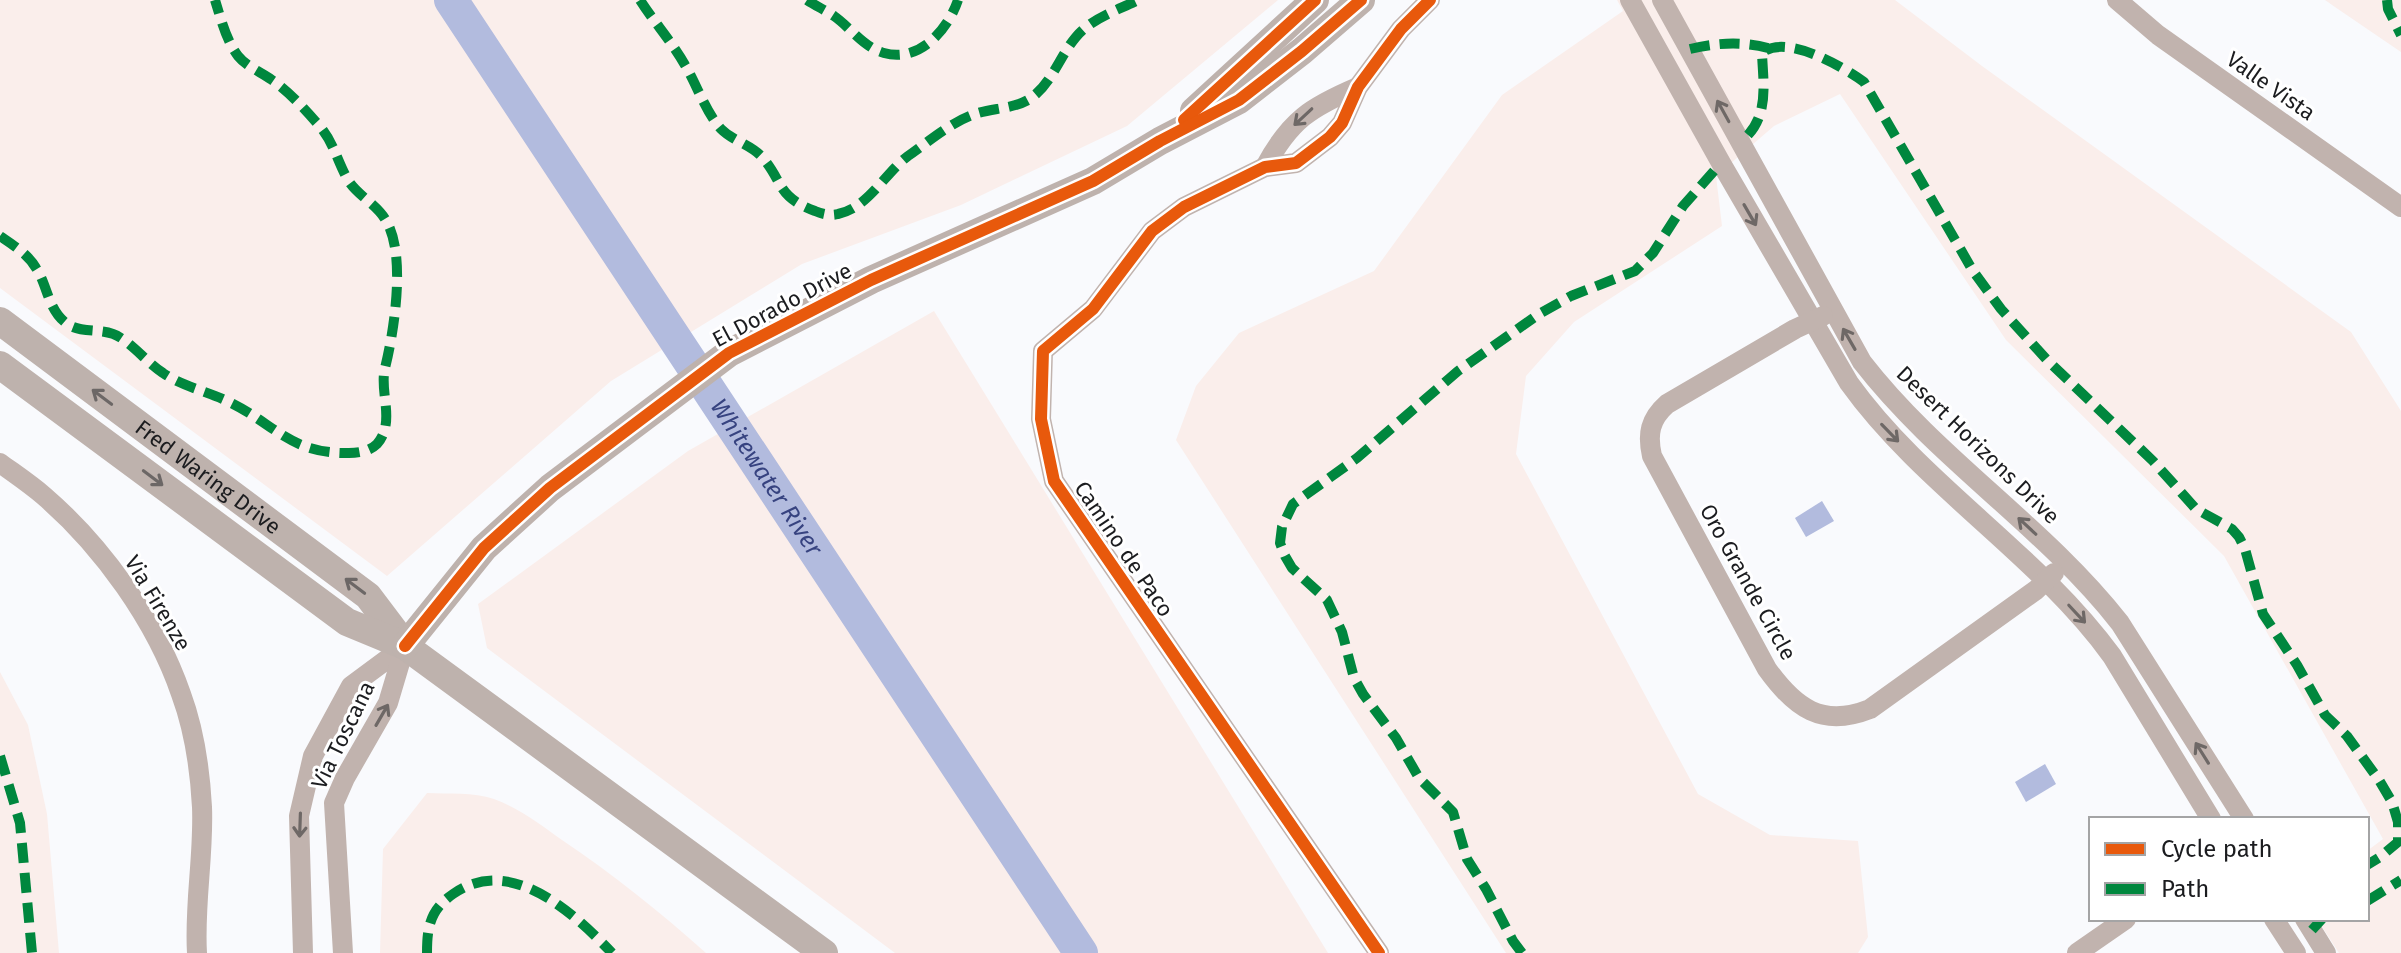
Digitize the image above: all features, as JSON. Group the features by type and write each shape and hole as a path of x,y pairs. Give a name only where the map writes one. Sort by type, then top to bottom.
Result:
{"main road":[{"name":"El Dorado Drive","path":"1160,141 1315,0"},
{"name":"El Dorado Drive","path":"405,646 484,548 550,488 729,353 871,280 1093,181 1160,141 1239,100 1361,0"},
{"name":"Fred Waring Drive","path":"0,321 368,596 405,646"},
{"name":"Fred Waring Drive","path":"0,365 347,622 405,646 824,953"}],"street":[{"name":"Camino de Paco","path":"1379,953 1054,481 1041,419 1043,351 1093,309 1152,231 1184,207 1265,167 1296,163 1330,137 1342,123 1358,87 1401,29 1430,0"},
{"path":"1630,0 1811,321 1868,411 2078,615 2112,656 2210,817"},
{"name":"Desert Horizons Drive","path":"1662,0 1862,362 1882,388 2101,598 2243,817"},
{"name":"Valle Vista","path":"2117,0 2158,35 2401,207"},
{"name":"Camino de Paco","path":"1265,167 1278,142 1309,110 1358,87"},
{"name":"Oro Grande Circle","path":"1832,311 1667,404 1658,412 1649,432 1652,456 1767,669 1782,690 1806,709 1833,718 1856,715 1870,709 2046,581 2066,562"},
{"name":"Via Firenze","path":"0,463 44,495 93,545 160,643 182,695 197,756 202,809 195,925 197,953"},
{"name":"Via Toscana","path":"303,953 299,816 313,756 351,686 405,646"},
{"name":"Via Toscana","path":"343,953 334,803 388,703 405,646"},
{"path":"2077,953 2123,921"},
{"path":"2275,921 2296,953"},
{"path":"2306,921 2326,953"}],"shaded area":[{"path":"0,0 1278,0 1127,126 961,205 802,264 611,381 387,576 0,288"},
{"path":"1617,0 1895,0 2351,332 2401,411 2401,953 2339,953 2318,921 2369,921 2369,850 2383,839 2224,556 2006,340 1840,94 1774,126 1716,176 1722,226 1574,322 1526,376 1516,454 1698,794 1770,835 1858,841 1868,937 1858,953 1506,953 1176,440 1196,386 1239,333 1374,271 1502,95 1623,11"},
{"path":"2325,0 2401,0 2401,52 2335,7"},
{"path":"934,311 1328,953 895,953 487,648 478,604 688,451"},
{"path":"0,672 28,725 47,814 59,953 0,953"},
{"path":"427,793 486,797 521,812 618,880 706,953 380,953 383,849"}],"water":[{"path":"1822,501 1834,521 1806,537 1795,518"},
{"path":"2045,764 2056,784 2026,802 2015,782"}],"waterway":[{"name":"Whitewater River","path":"451,0 1081,953"}],"marked path":[{"path":"0,236 33,263 57,313 69,325 115,335 171,378 229,402 284,436 312,449 349,453 364,451 377,444 385,426 384,378 397,292 396,251 392,233 381,214 348,180 331,143 316,122 284,89 238,56 227,36 215,0"},
{"path":"640,0 680,57 721,129 761,156 793,200 832,215 858,205 908,156 957,122 1028,100 1043,87 1082,30 1138,0"},
{"path":"807,0 834,16 863,42 884,53 897,55 920,49 930,42 947,22 958,0"},
{"path":"2387,0 2388,9 2401,35"},
{"path":"1690,49 1729,44 1768,48"},
{"path":"1748,135 1762,106 1762,53 1772,48 1785,47 1814,54 1864,82 1973,271 2001,309 2047,360 2153,461 2196,509 2232,529 2239,537 2263,614 2325,715 2347,736 2392,802 2398,822 2398,842 2369,864"},
{"path":"1522,953 1467,859 1453,812 1419,778 1396,738 1354,678 1342,632 1327,600 1292,568 1285,556 1280,543 1282,527 1293,504 1357,458 1458,371 1539,314 1571,296 1635,271 1653,253 1683,206 1714,171"},
{"path":"0,756 20,823 32,953"},
{"path":"2369,900 2401,880"},
{"path":"427,953 429,927 439,906 453,894 475,883 496,881 518,884 560,906 612,953"},
{"path":"2312,930 2320,921"}],"cycle path":[{"path":"1184,120 1315,0"},
{"path":"405,646 484,548 550,488 729,353 871,280 1093,181 1160,141 1239,100 1361,0"},
{"path":"1379,953 1054,481 1041,419 1043,351 1093,309 1152,231 1184,207 1265,167 1296,163 1330,137 1342,123 1358,87 1401,29 1430,0"}]}
